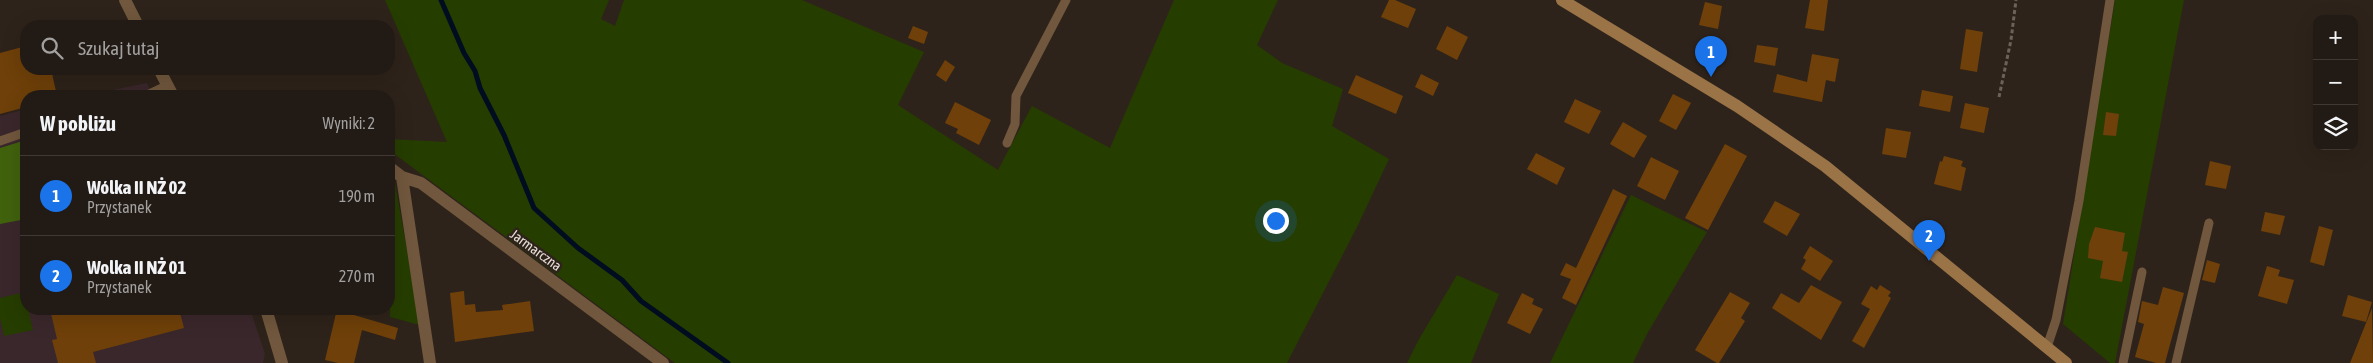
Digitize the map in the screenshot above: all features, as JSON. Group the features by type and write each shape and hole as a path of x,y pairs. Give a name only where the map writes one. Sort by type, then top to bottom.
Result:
{"street":[{"path":"125,0 135,20"},
{"path":"1562,0 1737,106 1826,166 2066,363"},
{"path":"162,75 170,90"},
{"name":"Jarmarczna","path":"395,172 402,177 421,183 663,363"},
{"path":"402,177 430,363"},
{"path":"268,315 282,363"}],"lane":[{"path":"1007,143 1014,124 1016,96 1066,0"},
{"path":"2047,347 2056,320 2079,202 2110,0"},
{"path":"0,141 20,134"},
{"path":"2176,363 2209,223"},
{"path":"2123,363 2142,272"}],"path":[{"path":"1999,97 2011,40 2016,0"}],"shaded area":[{"path":"147,83 150,90 112,90"},
{"path":"20,111 20,315 252,315 265,354 263,363 0,363 0,116"}],"green space":[{"path":"385,0 609,0 601,19 615,26 624,0 802,0 924,52 898,105 998,170 1032,106 1110,148 1174,0 1278,0 1257,45 1282,63 1343,89 1332,126 1389,159 1358,225 1287,363 675,363 395,154 395,139 447,142"},
{"path":"2115,0 2184,0 2115,363 2110,363 2063,324"},
{"path":"20,142 20,220 0,224 0,148"},
{"path":"395,183 420,325 390,317 390,315 395,315"},
{"path":"1631,195 1707,232 1647,334 1633,363 1550,363"},
{"path":"1457,275 1499,294 1471,363 1407,363 1418,341"},
{"path":"20,293 20,315 29,315 33,330 4,336 0,318 0,298"}],"building":[{"path":"1389,0 1395,0 1416,9 1408,28 1381,17"},
{"path":"1810,0 1828,0 1824,31 1805,28"},
{"path":"1705,2 1722,6 1718,29 1699,25"},
{"path":"913,26 928,32 924,44 908,38"},
{"path":"1447,26 1468,37 1457,60 1436,49"},
{"path":"1966,29 1983,32 1977,72 1960,69"},
{"path":"1757,45 1778,48 1775,66 1754,62"},
{"path":"20,48 20,75 52,75 56,90 20,90 20,109 0,114 0,53"},
{"path":"1812,54 1839,59 1835,82 1826,80 1822,102 1773,92 1777,74 1807,82"},
{"path":"945,60 955,67 946,82 936,75"},
{"path":"1421,74 1439,83 1433,96 1415,87"},
{"path":"1356,75 1403,96 1396,114 1348,93"},
{"path":"1922,90 1953,96 1950,112 1919,106"},
{"path":"1673,94 1691,103 1676,130 1659,121"},
{"path":"1575,99 1601,111 1589,134 1564,122"},
{"path":"955,102 991,120 979,145 956,133 958,129 945,123"},
{"path":"1965,103 1989,108 1984,133 1960,128"},
{"path":"2106,112 2119,114 2116,136 2103,135"},
{"path":"1623,122 1647,136 1634,158 1610,144"},
{"path":"1886,128 1911,132 1906,158 1882,154"},
{"path":"1725,144 1747,156 1708,230 1685,218"},
{"path":"1536,153 1565,168 1557,185 1527,169"},
{"path":"1944,156 1963,161 1961,166 1966,168 1961,191 1934,184 1940,161 1942,162"},
{"path":"1651,157 1679,171 1665,200 1637,186"},
{"path":"2210,161 2231,166 2226,189 2205,185"},
{"path":"1613,189 1627,196 1576,305 1562,298 1571,279 1560,275 1566,263 1576,268"},
{"path":"1775,201 1800,214 1787,236 1763,222"},
{"path":"2265,212 2285,216 2280,235 2261,231"},
{"path":"2319,226 2333,230 2324,266 2310,262"},
{"path":"2095,227 2125,233 2122,251 2128,252 2122,282 2100,278 2103,261 2088,258 2089,244"},
{"path":"1810,246 1833,261 1820,281 1801,269 1806,260 1803,258"},
{"path":"2207,260 2220,264 2215,283 2202,280"},
{"path":"2267,266 2280,270 2278,276 2294,280 2287,304 2258,296"},
{"path":"1811,285 1842,302 1821,340 1772,308 1781,293 1799,303"},
{"path":"1880,285 1891,292 1888,296 1891,298 1864,348 1852,341 1870,309 1861,304 1871,286 1877,290"},
{"path":"2163,287 2184,293 2165,363 2156,363 2135,357 2144,324 2138,322 2142,301 2158,305"},
{"path":"464,291 465,305 475,304 476,312 503,310 502,305 530,301 534,331 455,342 450,293"},
{"path":"1730,292 1750,303 1741,318 1745,321 1719,363 1717,363 1695,350"},
{"path":"1522,293 1534,299 1532,304 1543,309 1530,334 1507,323"},
{"path":"2348,295 2372,302 2366,322 2342,316"},
{"path":"2372,308 2373,363 2350,363"},
{"path":"51,315 181,315 184,328 93,352 96,363 58,363 52,340 57,339"},
{"path":"336,315 354,315 398,328 395,340 362,330 354,363 338,363 325,360"}],"waterway":[{"path":"441,0 464,53 475,71 480,88 504,135 534,208 578,248 622,280 641,301 728,363"}],"place":[{"name":"Wólka II NŻ 02","path":"1711,77"},
{"name":"Wolka II NŻ 01","path":"1929,261"}]}
